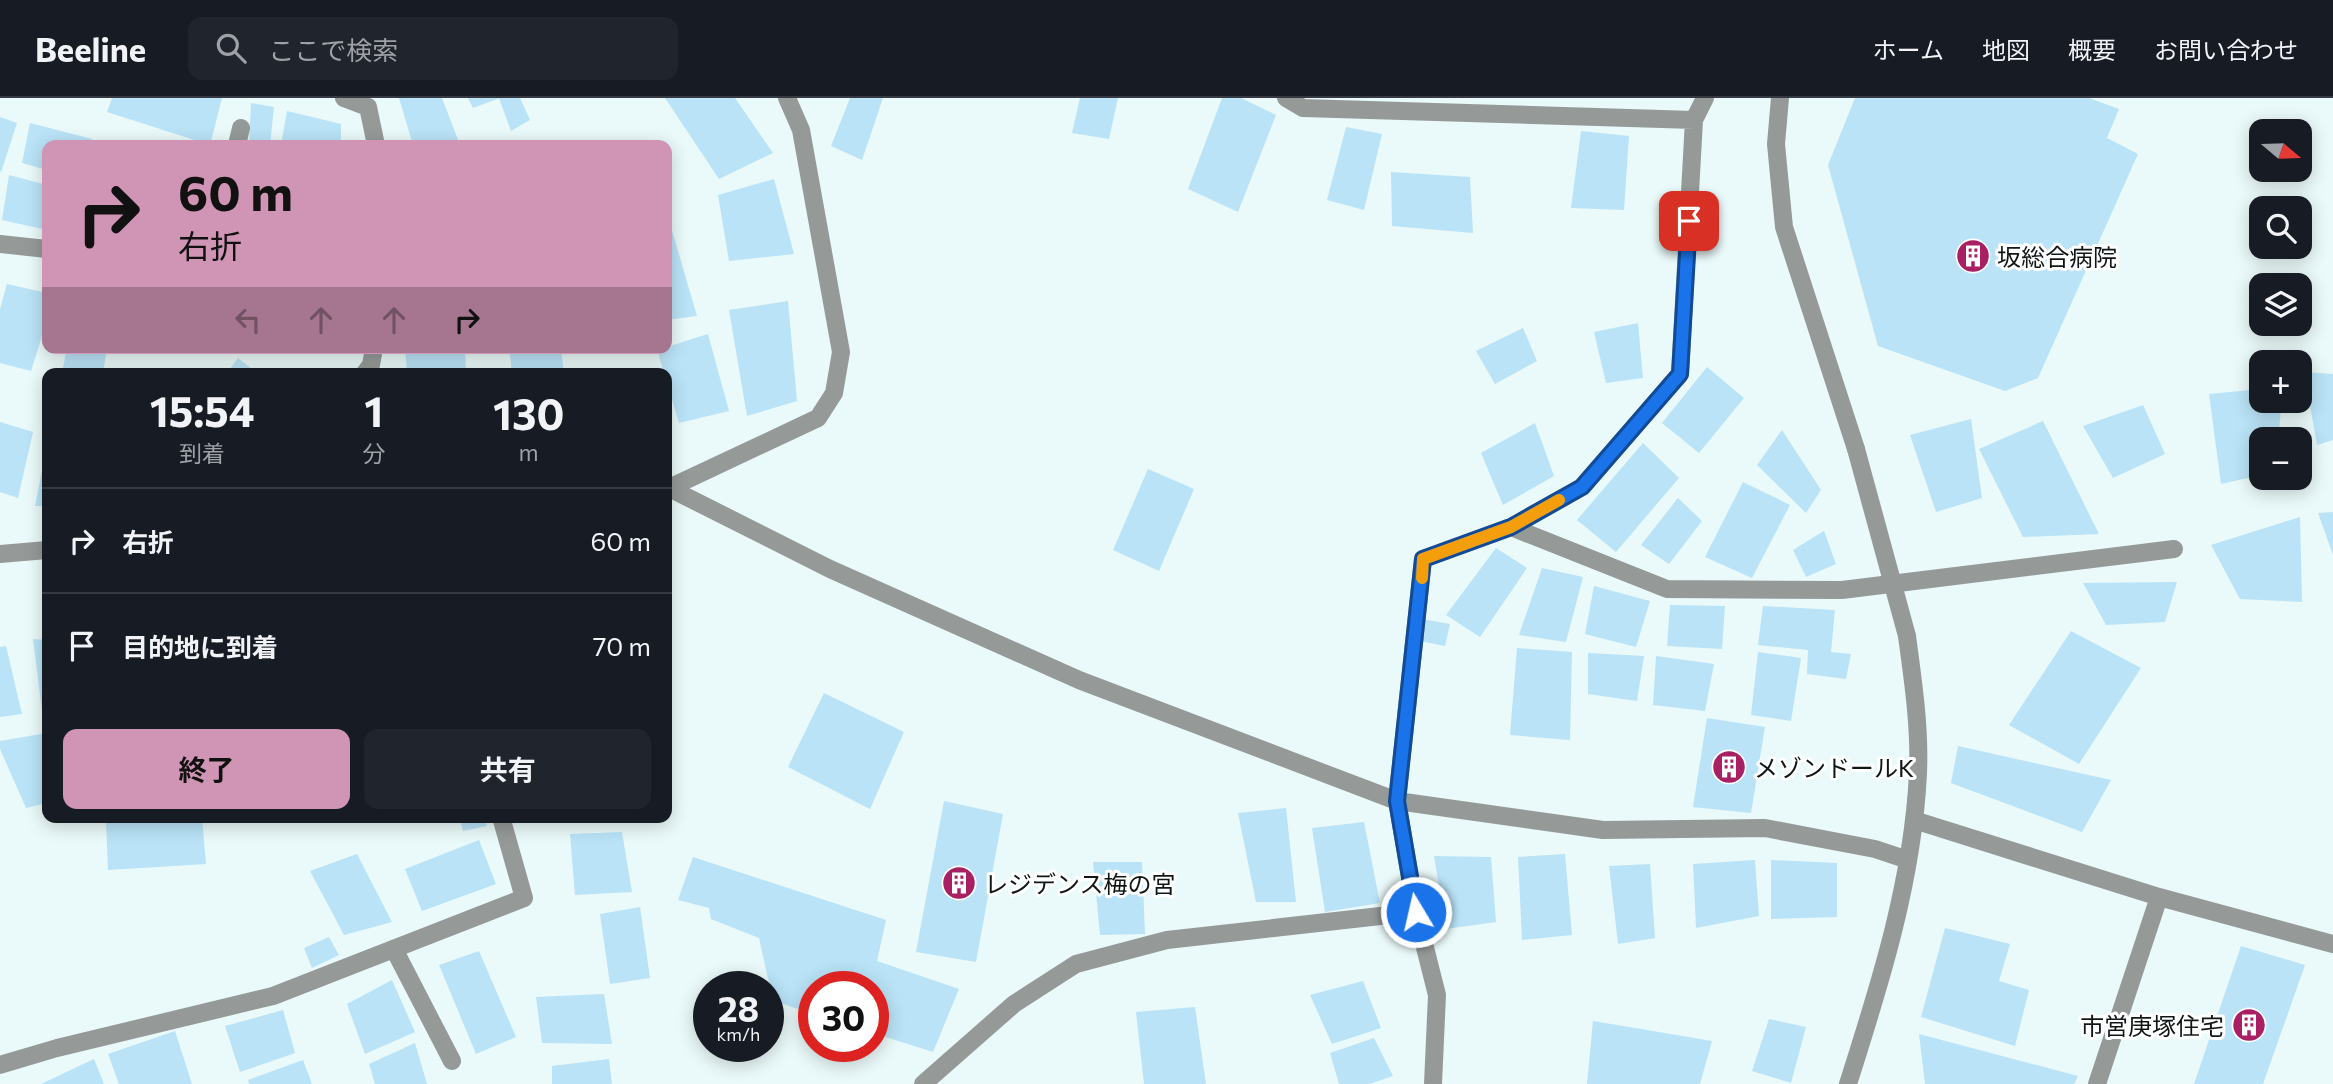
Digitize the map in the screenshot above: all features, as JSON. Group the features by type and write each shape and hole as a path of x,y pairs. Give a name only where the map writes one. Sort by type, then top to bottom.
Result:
{"street":[{"path":"344,98 368,107 375,140"},
{"path":"672,488 818,418 834,393 841,352 801,130 787,98"},
{"path":"1286,98 1303,108 1694,120"},
{"path":"1433,1084 1437,995 1416,912 1397,801 1423,559 1511,527 1582,487 1680,374 1694,120 1705,98"},
{"path":"1780,98 1776,144 1784,227 1856,449 1906,636 1917,706 1918,773 1908,860 1881,980 1848,1084"},
{"path":"0,243 42,249"},
{"path":"672,490 830,569 1079,680 1397,801 1603,830 1765,828 1875,849 1908,860"},
{"path":"1511,527 1667,589 1842,590 2174,549"},
{"path":"0,554 42,550"},
{"path":"1914,821 2159,897 2333,944"},
{"path":"0,1065 57,1048 273,996 524,898 502,823"},
{"path":"2097,1084 2159,897"},
{"path":"923,1084 1014,1004 1076,964 1167,940 1416,912"},
{"path":"394,949 452,1061"}],"building":[{"path":"112,98 222,98 211,140 194,140 107,112"},
{"path":"399,98 442,98 458,140 412,140"},
{"path":"468,98 500,98 473,108"},
{"path":"499,98 520,98 530,120 511,131"},
{"path":"665,98 735,98 773,153 719,179"},
{"path":"850,98 883,98 862,160 831,146"},
{"path":"1080,98 1118,98 1109,139 1072,133"},
{"path":"1222,98 1241,98 1276,115 1238,212 1188,189"},
{"name":"坂総合病院","path":"1855,98 2089,98 2119,109 2107,138 2138,154 2038,378 2005,391 1878,346 1828,165"},
{"path":"251,103 274,107 271,140 249,140"},
{"path":"287,111 341,124 341,140 282,140"},
{"path":"0,117 17,123 1,172 0,171"},
{"path":"30,123 92,139 42,140 42,169 22,163"},
{"path":"1346,127 1382,134 1364,210 1327,200"},
{"path":"1581,131 1629,136 1624,210 1571,208"},
{"path":"1391,172 1470,177 1473,233 1392,226"},
{"path":"9,175 42,184 42,229 2,220"},
{"path":"774,179 794,254 729,261 718,195"},
{"path":"672,230 697,316 672,319"},
{"path":"7,284 42,292 42,336 31,371 0,363 0,309"},
{"path":"788,301 797,401 747,416 729,310"},
{"path":"1638,323 1643,378 1606,383 1594,332"},
{"path":"1523,328 1537,361 1495,384 1476,351"},
{"path":"708,334 729,411 679,423 672,400 672,368 662,368 658,354 672,354 672,345"},
{"path":"66,354 106,354 104,368 63,368"},
{"path":"405,354 465,354 466,368 407,368"},
{"path":"510,354 562,354 563,368 511,368"},
{"path":"238,358 251,368 231,368"},
{"path":"1707,367 1744,398 1699,453 1662,423"},
{"path":"2312,373 2333,374 2333,440 2317,445 2311,413"},
{"path":"2249,390 2249,413 2281,413 2279,427 2249,427 2249,478 2221,484 2209,394"},
{"path":"2143,405 2165,454 2113,478 2083,426"},
{"path":"1971,419 1982,498 1936,512 1910,435"},
{"path":"2043,421 2099,534 2023,537 1979,449"},
{"path":"0,422 33,432 18,498 0,492"},
{"path":"1535,423 1554,476 1503,505 1481,453"},
{"path":"1782,430 1821,490 1806,513 1757,465"},
{"path":"1643,443 1679,478 1616,552 1577,520"},
{"path":"1148,469 1194,489 1159,571 1113,550"},
{"path":"42,470 42,506 35,506"},
{"path":"1743,482 1790,505 1752,578 1705,557"},
{"path":"1678,498 1702,521 1669,564 1641,545"},
{"path":"2333,512 2333,555 2318,513"},
{"path":"2300,517 2302,602 2240,599 2211,545"},
{"path":"1824,531 1836,564 1806,577 1793,550"},
{"path":"1496,548 1527,568 1480,637 1446,615"},
{"path":"1542,568 1583,577 1566,642 1519,635"},
{"path":"2177,582 2165,622 2106,625 2083,583"},
{"path":"1594,586 1650,601 1636,647 1585,634"},
{"path":"1670,605 1725,606 1722,649 1667,646"},
{"path":"1763,606 1835,610 1831,652 1851,654 1846,679 1807,674 1808,650 1758,645"},
{"path":"1422,619 1450,624 1445,646 1420,641"},
{"path":"2071,631 2141,668 2079,764 2009,725"},
{"path":"33,639 42,640 42,711"},
{"path":"6,646 22,714 0,717 0,647"},
{"path":"1517,648 1572,652 1570,740 1510,735"},
{"path":"1758,652 1801,658 1791,721 1751,715"},
{"path":"1588,653 1644,656 1637,701 1588,694"},
{"path":"1656,656 1714,664 1705,711 1653,705"},
{"path":"824,693 904,732 870,809 788,767"},
{"name":"メゾンドールK","path":"1707,718 1765,727 1751,813 1693,807"},
{"path":"42,734 42,804 26,808 0,749 0,741"},
{"path":"1958,746 2111,780 2082,832 1951,783"},
{"name":"レジデンス梅の宮","path":"944,801 1003,814 976,962 916,952"},
{"path":"1286,808 1296,902 1256,902 1238,813"},
{"path":"1364,822 1380,903 1325,912 1312,828"},
{"path":"106,823 203,823 206,864 108,870"},
{"path":"461,823 486,823 487,826 463,831"},
{"path":"622,832 632,892 575,895 570,834"},
{"path":"479,840 496,884 422,911 405,869"},
{"path":"357,854 392,922 344,935 310,871"},
{"path":"1565,854 1572,935 1522,940 1518,857"},
{"path":"1434,856 1491,857 1496,922 1446,929"},
{"path":"693,857 886,920 877,961 959,989 933,1052 889,1038 889,971 798,971 798,1009 784,1004 784,971 766,971 759,938 711,919 709,908 678,900"},
{"path":"1755,860 1759,916 1696,928 1693,864"},
{"path":"1771,860 1837,863 1837,917 1771,919"},
{"path":"1093,862 1142,862 1145,934 1100,935"},
{"path":"1650,864 1655,938 1618,944 1609,866"},
{"path":"640,907 650,978 610,984 600,914"},
{"path":"1945,928 2010,944 1999,981 2029,990 2015,1046 1921,1017"},
{"path":"329,937 339,955 312,968 304,948"},
{"name":"市営庚塚住宅","path":"2241,946 2305,965 2263,1084 2194,1084"},
{"path":"479,951 516,1037 476,1054 439,965"},
{"path":"392,980 415,1032 365,1054 347,1004"},
{"path":"1363,981 1381,1028 1332,1044 1310,995"},
{"path":"604,994 612,1044 542,1043 536,997"},
{"path":"1195,1007 1206,1084 1144,1084 1136,1012"},
{"path":"283,1010 295,1053 240,1072 225,1026"},
{"path":"1769,1019 1806,1027 1791,1083 1752,1071"},
{"path":"1593,1021 1712,1041 1700,1084 1587,1084"},
{"path":"175,1031 192,1084 119,1084 108,1054"},
{"path":"1919,1034 2078,1076 2074,1084 1925,1084"},
{"path":"1374,1038 1393,1076 1369,1084 1339,1084 1330,1053"},
{"path":"415,1043 427,1084 375,1084 369,1064"},
{"path":"94,1059 104,1084 41,1084"},
{"path":"609,1059 612,1084 552,1084 552,1066"},
{"path":"303,1060 312,1084 249,1084 248,1080"}],"slow traffic":[{"path":"1422,578 1423,559 1511,527 1559,500"}],"place":[{"name":"坂総合病院","path":"1973,256"},
{"name":"メゾンドールK","path":"1729,767"},
{"name":"レジデンス梅の宮","path":"959,883"},
{"name":"市営庚塚住宅","path":"2249,1025"}],"route":[{"path":"1416,912 1397,801 1423,559 1511,527 1582,487 1680,374 1689,221"}]}
